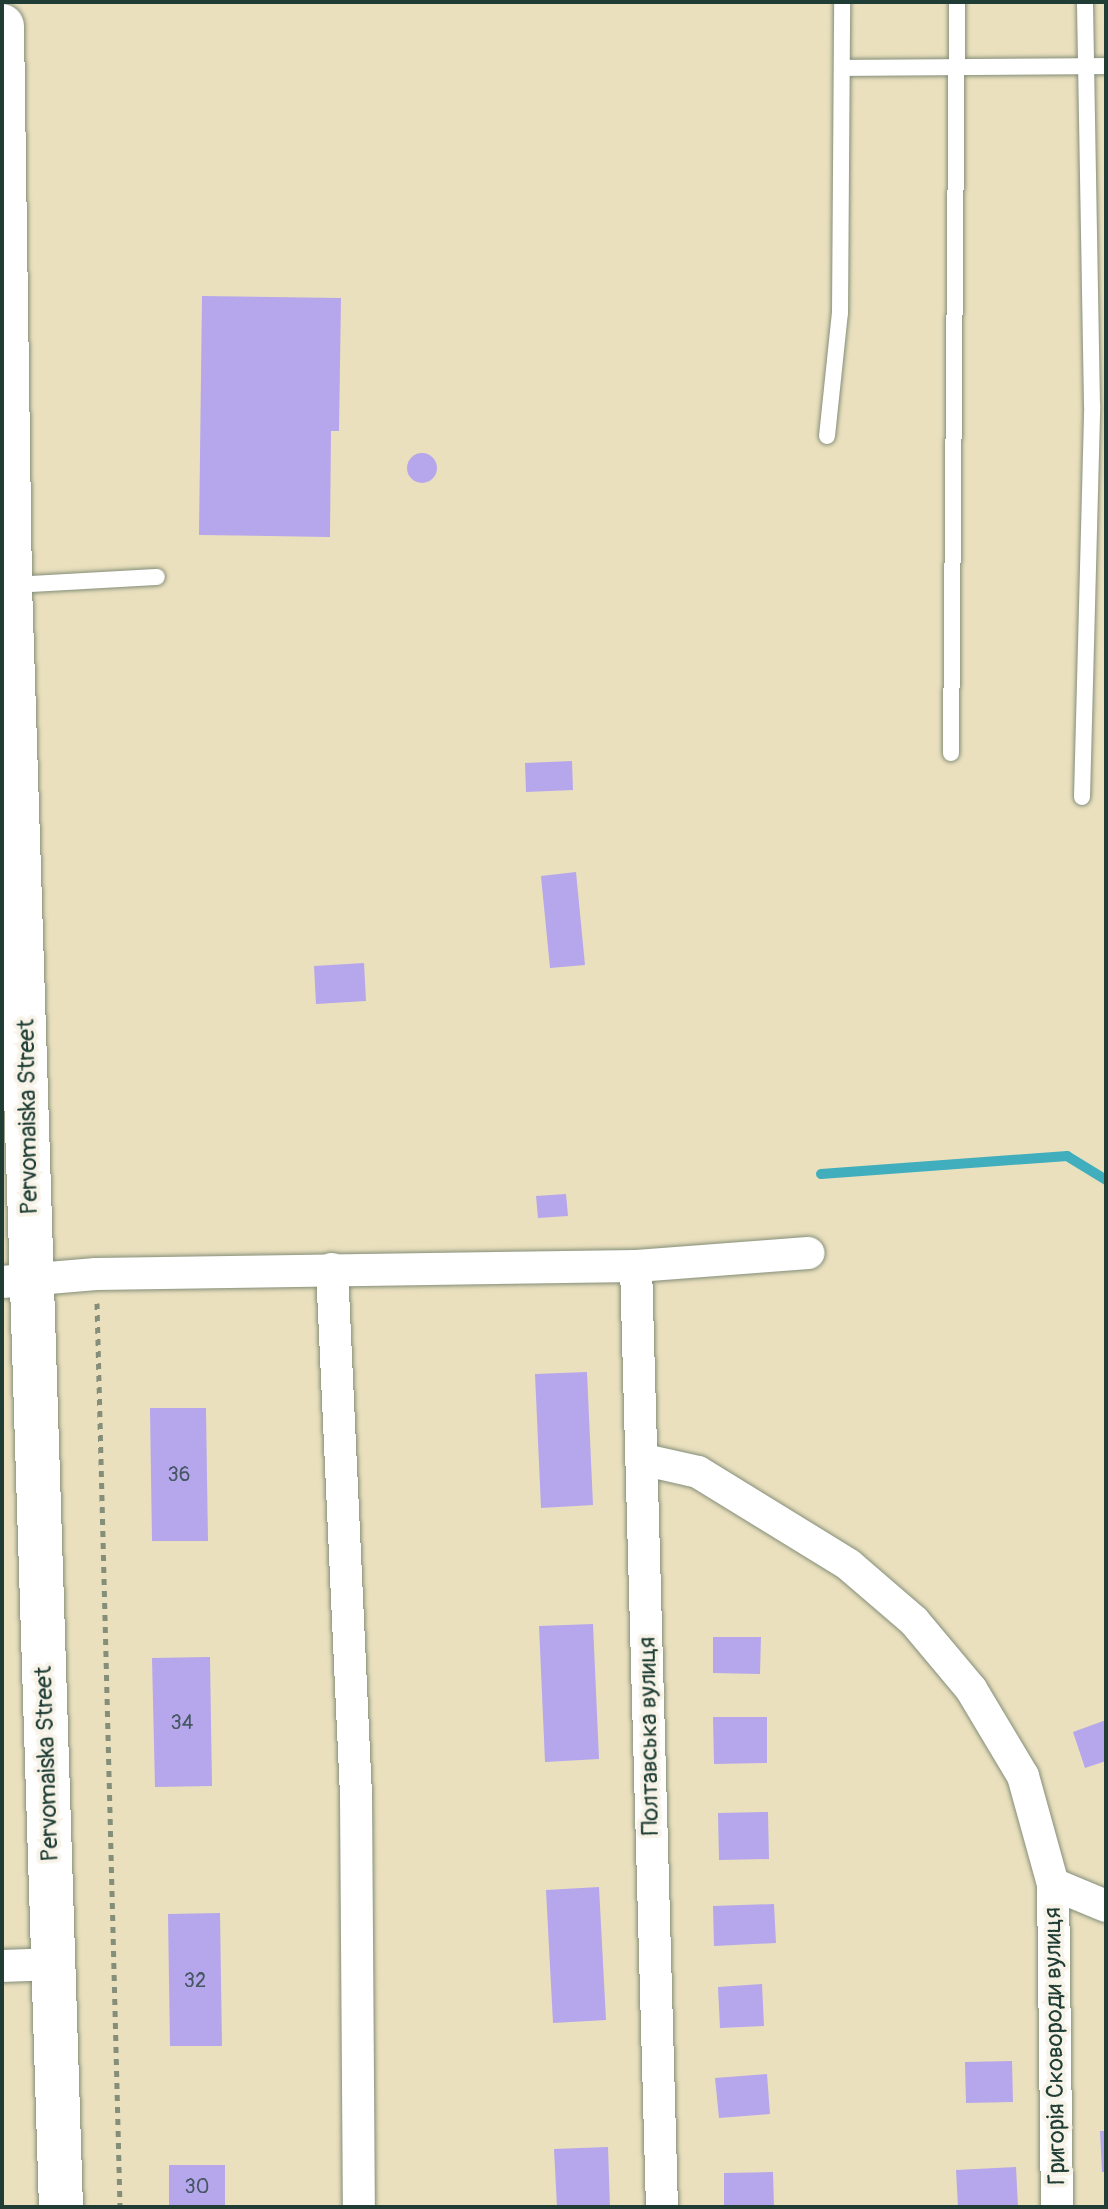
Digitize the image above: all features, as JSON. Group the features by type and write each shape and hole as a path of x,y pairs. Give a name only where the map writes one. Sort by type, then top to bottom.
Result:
{"main road":[{"name":"Pervomaiska Street","path":"2,26 3,334 10,585 17,1281 54,1964 61,2207"}],"street":[{"path":"17,1281 96,1274 636,1266 809,1253"},
{"name":"Полтавська вулиця","path":"636,1266 645,1460 652,1983 662,2207"},
{"path":"332,1269 356,1796 359,2207"},
{"name":"Григорія Сковороди вулиця","path":"645,1460 698,1472 849,1565 914,1621 971,1689 1023,1776 1053,1884 1057,2207"},
{"path":"1053,1884 1106,1906"},
{"path":"2,1966 54,1964"}],"lane":[{"path":"827,436 840,313 842,2"},
{"path":"951,753 957,2"},
{"path":"1082,797 1092,405 1085,2"},
{"path":"842,68 1106,66"},
{"path":"10,585 157,577"}],"path":[{"path":"96,1274 120,2207"}],"building":[{"path":"202,296 341,298 339,431 331,431 330,537 199,535"},
{"path":"422,453 428,454 436,462 436,474 428,482 422,483 416,482 408,474 407,468 408,462 416,454"},
{"path":"572,761 573,790 526,792 525,763"},
{"path":"576,872 585,965 550,968 541,876"},
{"path":"364,963 366,1001 316,1004 314,966"},
{"path":"566,1194 568,1216 538,1218 536,1196"},
{"path":"587,1372 593,1505 541,1508 535,1374"},
{"path":"150,1408 206,1408 208,1541 152,1541"},
{"path":"593,1624 599,1759 545,1762 539,1626"},
{"path":"713,1637 761,1637 760,1674 713,1673"},
{"path":"210,1657 212,1786 155,1787 152,1658"},
{"path":"713,1717 767,1717 767,1763 714,1764"},
{"path":"1106,1720 1106,1761 1085,1768 1073,1732"},
{"path":"768,1812 769,1859 719,1860 718,1813"},
{"path":"599,1887 606,2020 553,2023 546,1890"},
{"path":"774,1904 776,1943 714,1946 713,1906"},
{"path":"220,1913 222,2046 170,2046 168,1914"},
{"path":"762,1984 764,2026 720,2028 718,1987"},
{"path":"1012,2061 1013,2102 966,2103 965,2062"},
{"path":"767,2074 770,2114 719,2118 715,2078"},
{"path":"1100,2131 1106,2131 1106,2172 1102,2172"},
{"path":"608,2147 610,2207 557,2207 554,2149"},
{"path":"169,2165 225,2165 225,2207 169,2207"},
{"path":"1016,2167 1018,2207 958,2207 956,2170"},
{"path":"773,2172 774,2207 724,2207 724,2173"}],"waterway":[{"path":"821,1174 1067,1156 1106,1180"}]}
